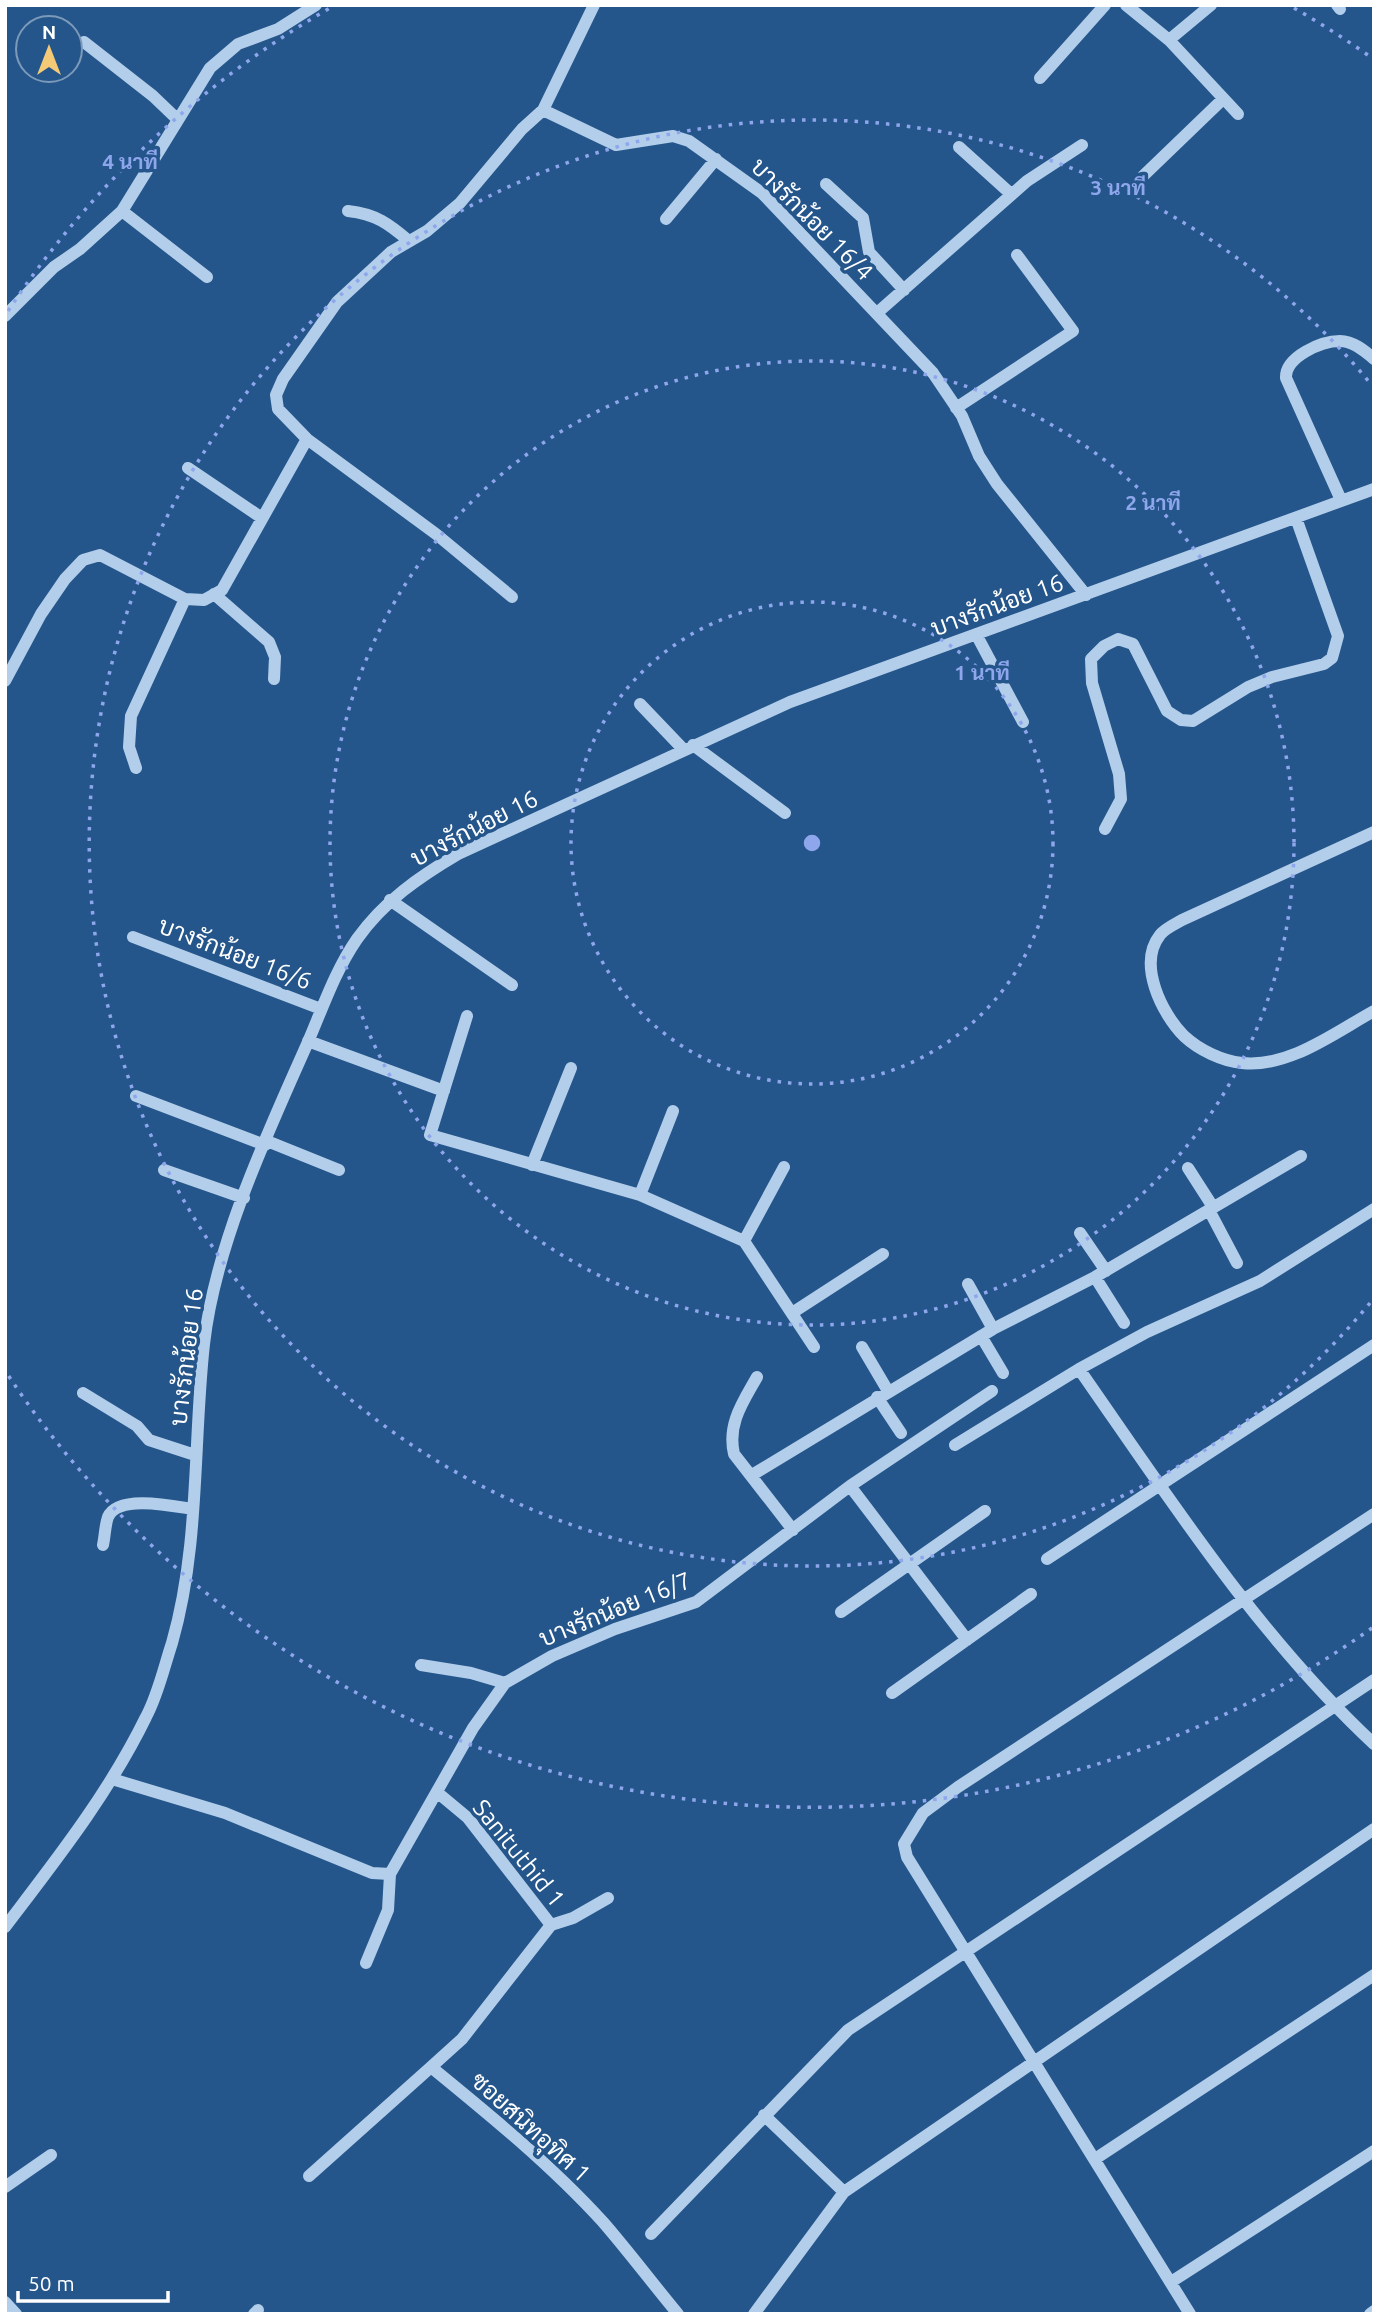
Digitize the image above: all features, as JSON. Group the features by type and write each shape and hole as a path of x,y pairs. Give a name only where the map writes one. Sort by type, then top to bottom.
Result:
{"street":[{"path":"5,316 54,267 87,243 122,211 177,118 211,68 239,44 278,29 316,5"},
{"path":"512,597 436,534 307,439 278,409 276,395 283,379 337,302 369,271 427,231 460,203 522,129 543,110 594,5"},
{"path":"1040,78 1105,5"},
{"path":"1169,40 1211,5"},
{"path":"1136,8 1238,114"},
{"path":"84,41 177,118"},
{"path":"1141,178 1223,99"},
{"name":"บางรักน้อย 16/4","path":"543,110 616,145 673,136 689,142 762,193 933,373 956,408 979,456 998,484 1086,594"},
{"path":"877,313 1011,194 1082,145"},
{"path":"959,148 1011,194"},
{"path":"666,219 716,159"},
{"path":"826,184 863,218 869,252 904,290"},
{"path":"122,211 207,277"},
{"path":"348,211 370,213 385,220 409,242"},
{"path":"956,408 1073,331 1017,255"},
{"path":"1340,500 1285,371 1290,362 1308,351 1339,341 1357,346 1374,359"},
{"path":"5,681 41,614 83,560 100,555 185,599 204,600 222,590 307,439"},
{"path":"188,468 262,518"},
{"name":"บางรักน้อย 16","path":"5,1927 69,1844 112,1779 148,1714 172,1641 189,1570 195,1455 211,1302 244,1198 333,980 358,938 390,900 415,880 458,854 790,702 1374,489"},
{"path":"1105,830 1121,799 1119,774 1092,683 1091,659 1104,646 1118,639 1133,644 1167,712 1181,720 1193,721 1248,687 1291,670 1324,664 1332,658 1338,636 1296,518"},
{"path":"214,594 269,642 275,657 274,679"},
{"path":"136,768 129,747 131,716 185,599"},
{"path":"976,634 1023,722"},
{"path":"640,704 688,747 785,813"},
{"path":"1374,832 1182,920 1160,934 1153,950 1151,973 1161,1005 1185,1037 1214,1056 1242,1063 1281,1061 1374,1011"},
{"path":"390,900 512,985"},
{"name":"บางรักน้อย 16/6","path":"133,937 321,1009"},
{"path":"467,1016 430,1135 640,1195 744,1241 814,1347"},
{"path":"308,1041 444,1091"},
{"path":"532,1165 571,1068"},
{"path":"136,1096 339,1170"},
{"path":"640,1195 673,1111"},
{"path":"752,1475 993,1329 1100,1274 1301,1156"},
{"path":"744,1241 784,1167"},
{"path":"1188,1168 1211,1208 1237,1263"},
{"path":"164,1170 244,1198"},
{"path":"956,1445 1079,1369 1147,1332 1261,1282 1374,1209"},
{"path":"1080,1233 1124,1324"},
{"path":"792,1313 883,1254"},
{"path":"968,1284 993,1329"},
{"path":"981,1336 1003,1373"},
{"path":"1047,1559 1374,1345"},
{"path":"862,1347 901,1433"},
{"path":"1079,1369 1244,1599 1333,1706 1374,1744"},
{"path":"757,1377 734,1419 731,1440 734,1454 793,1530"},
{"name":"บางรักน้อย 16/7","path":"390,1874 473,1728 505,1683 552,1656 615,1629 686,1608 850,1486 992,1391"},
{"path":"83,1393 137,1426 149,1440 195,1455"},
{"path":"850,1486 967,1640"},
{"path":"103,1545 108,1517 119,1507 146,1503 192,1509"},
{"path":"841,1612 985,1511"},
{"path":"1190,2314 1035,2059 907,1857 904,1844 923,1812 1374,1514"},
{"path":"892,1693 1031,1594"},
{"path":"421,1665 471,1673 505,1683"},
{"path":"650,2234 848,2030 1374,1680"},
{"path":"112,1779 225,1812 372,1873 390,1874 387,1910 366,1963"},
{"name":"Sanituthid 1","path":"438,1793 468,1818 551,1925 512,1976"},
{"path":"754,2314 844,2192 1374,1829"},
{"path":"551,1925 573,1918 608,1898"},
{"path":"1095,2159 1374,1975"},
{"name":"ซอยสนิทอุทิศ 1","path":"512,1976 462,2039 431,2067 487,2111 551,2169 604,2223 678,2314"},
{"path":"309,2176 431,2067"},
{"path":"764,2115 844,2192"},
{"path":"1171,2282 1374,2151"},
{"path":"5,2187 51,2155"},
{"path":"5,2302 16,2314"}]}
